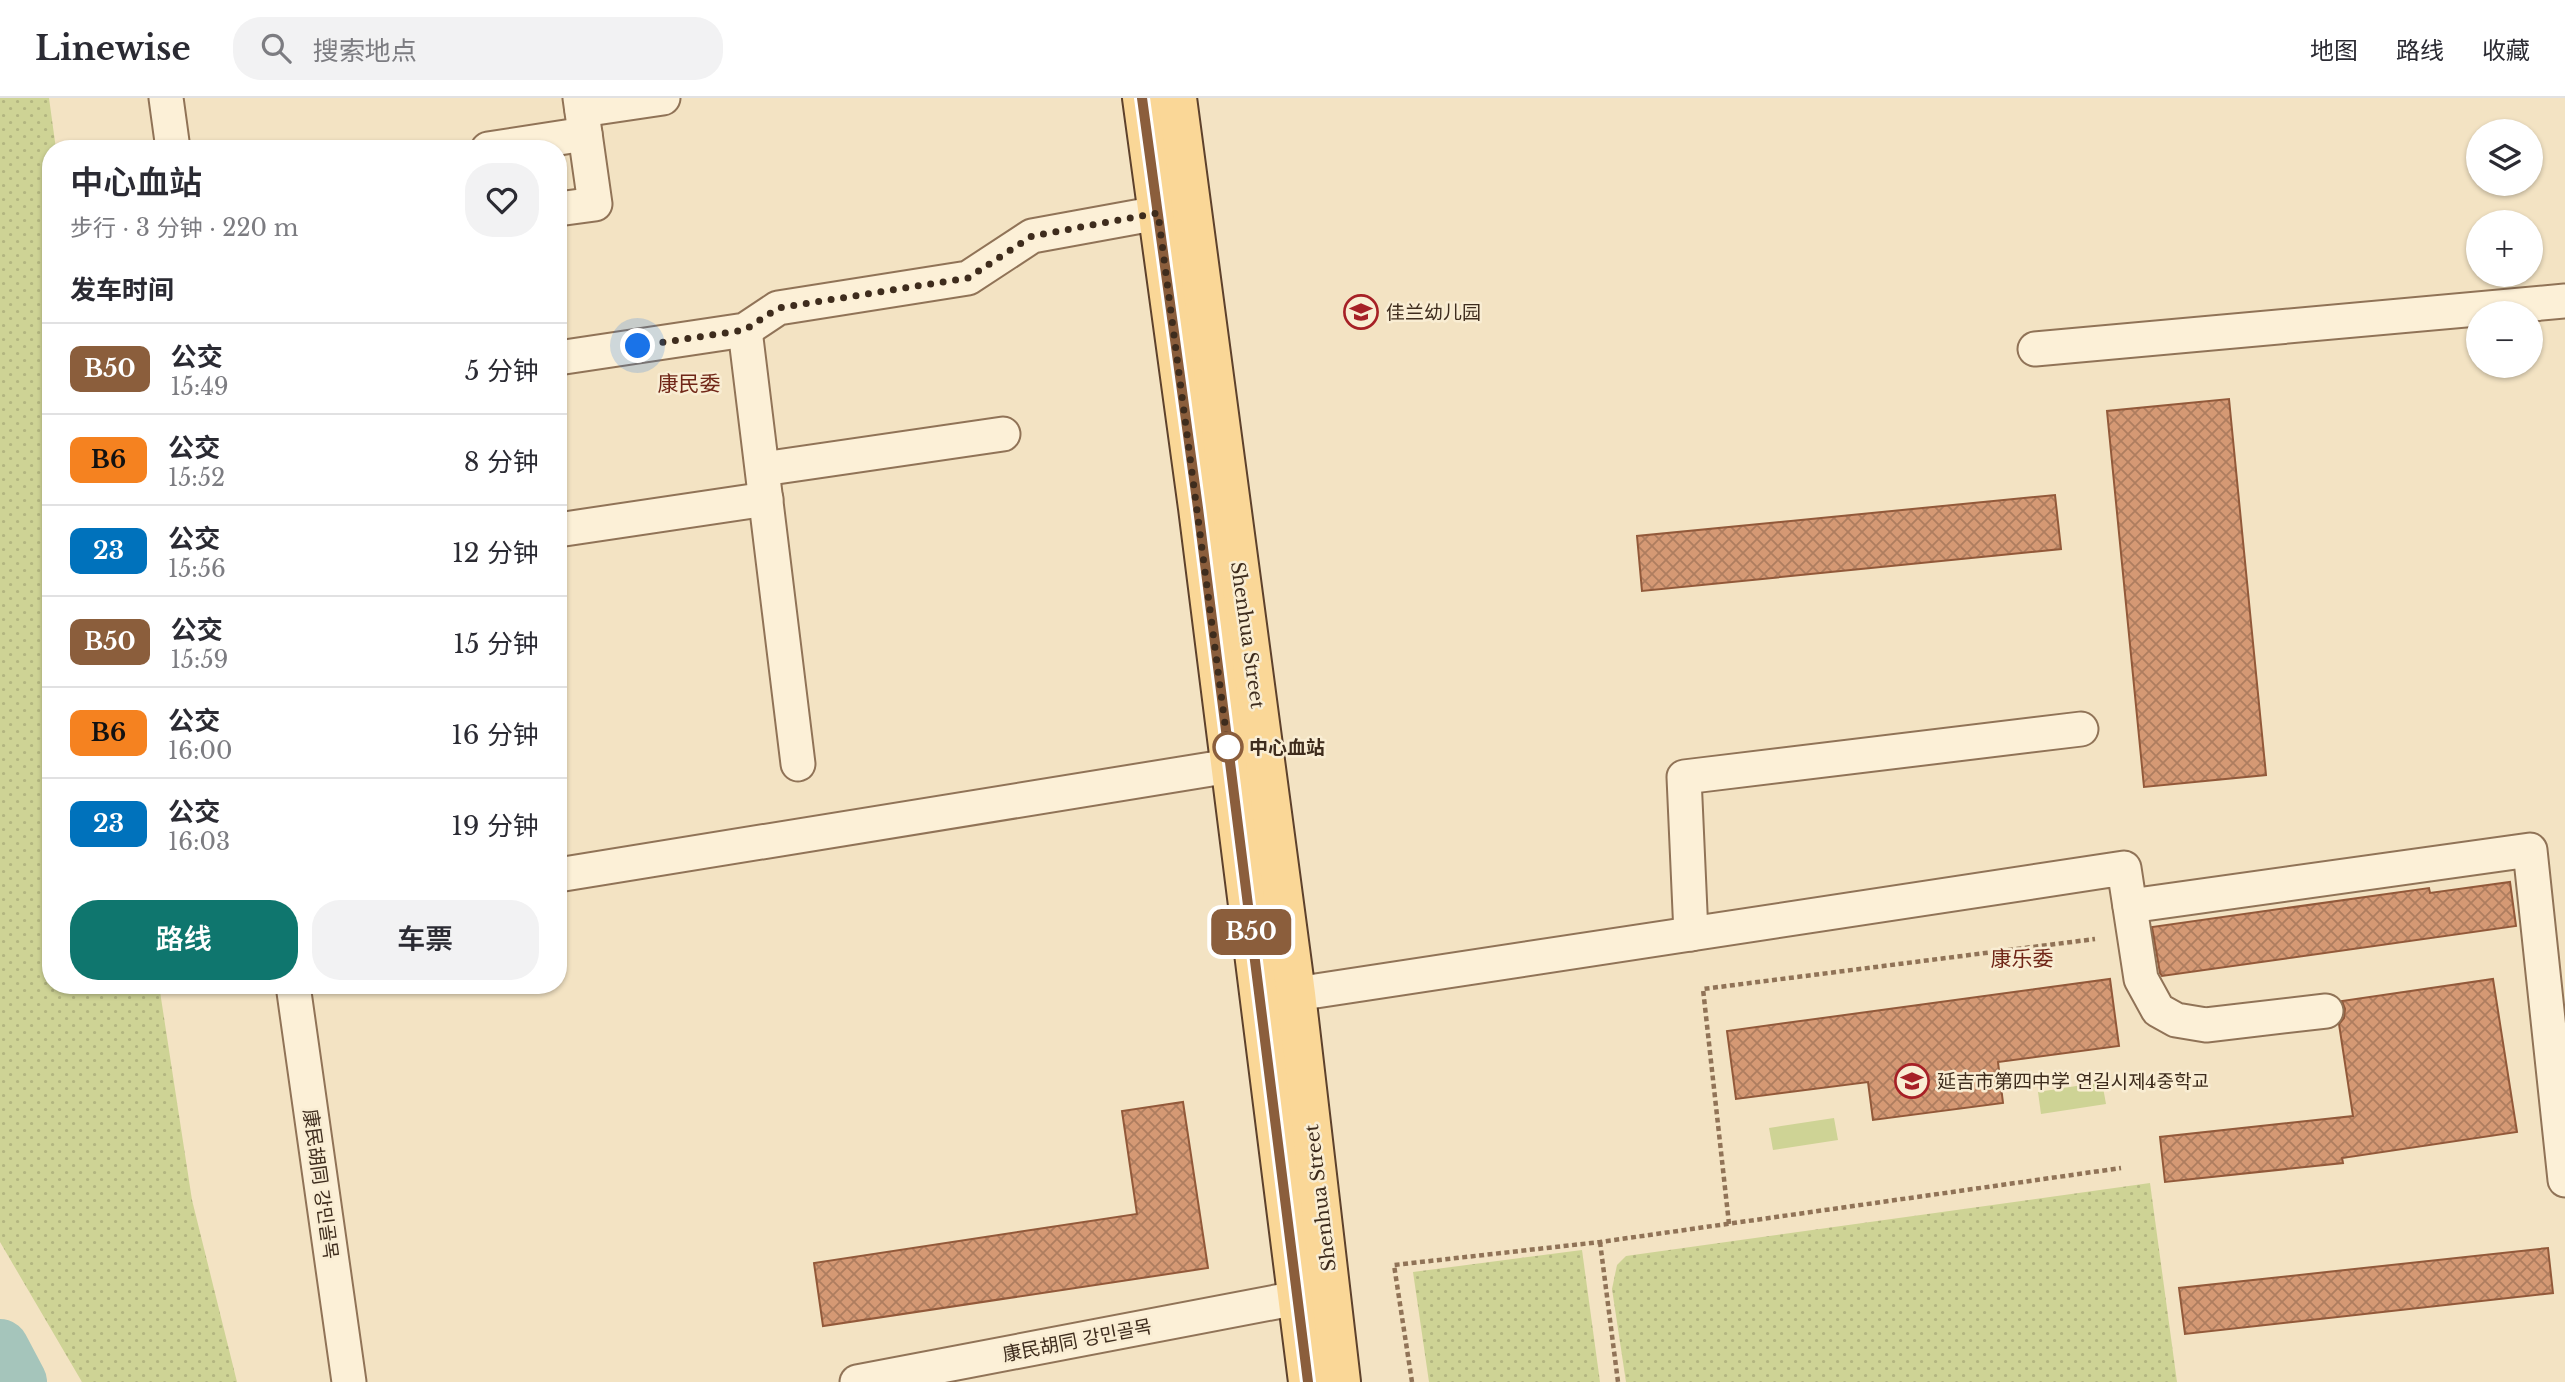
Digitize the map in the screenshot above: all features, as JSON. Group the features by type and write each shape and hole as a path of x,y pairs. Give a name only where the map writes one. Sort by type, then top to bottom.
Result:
{"main road":[{"name":"Shenhua Street","path":"1142,98 1308,1382"},
{"name":"Shenhua Street","path":"1177,98 1296,994 1341,1382"}],"street":[{"path":"166,98 172,140"},
{"path":"512,140 582,114 663,98"},
{"path":"567,208 595,204 582,114"},
{"path":"567,357 745,330 778,308 968,278 1032,236 1158,213"},
{"path":"2035,349 2565,301"},
{"path":"745,330 798,764"},
{"path":"567,528 1003,435"},
{"path":"1691,934 1684,777 2081,729"},
{"path":"567,874 1230,766"},
{"path":"2130,906 2530,850 2565,1180"},
{"path":"1296,994 2124,868 2141,979 2158,1010 2176,1020 2206,1025 2326,1010"},
{"name":"康民胡同 강민골목","path":"294,994 349,1382"},
{"name":"康民胡同 강민골목","path":"858,1382 1297,1298"}],"path":[{"path":"1729,1224 1703,989 2095,939"},
{"path":"1412,1382 1394,1265 1600,1242 2121,1168"},
{"path":"1600,1242 1618,1382"}],"green space":[{"path":"0,98 49,98 55,140 42,140 42,994 160,994 192,1200 237,1382 82,1382 0,1242"},
{"path":"2102,1082 2106,1104 2041,1114 2038,1092"},
{"path":"1834,1118 1838,1140 1773,1150 1769,1128"},
{"path":"2150,1183 2177,1382 1626,1382 1612,1289 1617,1265 1626,1256"},
{"path":"1582,1250 1600,1382 1429,1382 1413,1272"}],"building":[{"path":"2229,399 2266,775 2144,787 2107,411"},
{"path":"2055,495 2061,549 1642,591 1637,536"},
{"path":"2510,882 2516,926 2162,976 2160,973 2152,927 2429,888 2430,893"},
{"path":"2110,979 2119,1046 1998,1062 2003,1103 1873,1120 1868,1082 1736,1099 1727,1031"},
{"path":"2493,979 2517,1132 2342,1158 2343,1163 2165,1182 2160,1137 2353,1116 2339,1024 2344,1018 2342,1001"},
{"path":"1183,1102 1208,1268 823,1326 814,1263 1137,1214 1122,1111"},
{"path":"2548,1248 2553,1293 2185,1334 2179,1288"}],"waterway":[{"path":"0,1348 18,1382"}],"bus line":[{"name":"B50","path":"1142,98 1198,508 1308,1382"}],"place":[{"name":"佳兰幼儿园","path":"1361,312"},
{"name":"中心血站","path":"1228,747"},
{"name":"延吉市第四中学 연길시제4중학교","path":"1912,1081"}],"district":[{"name":"康民委","path":"689,384"},
{"name":"康乐委","path":"2022,959"}],"route":[{"path":"638,346 745,330 778,308 968,278 1032,236 1158,213 1228,747"}]}
